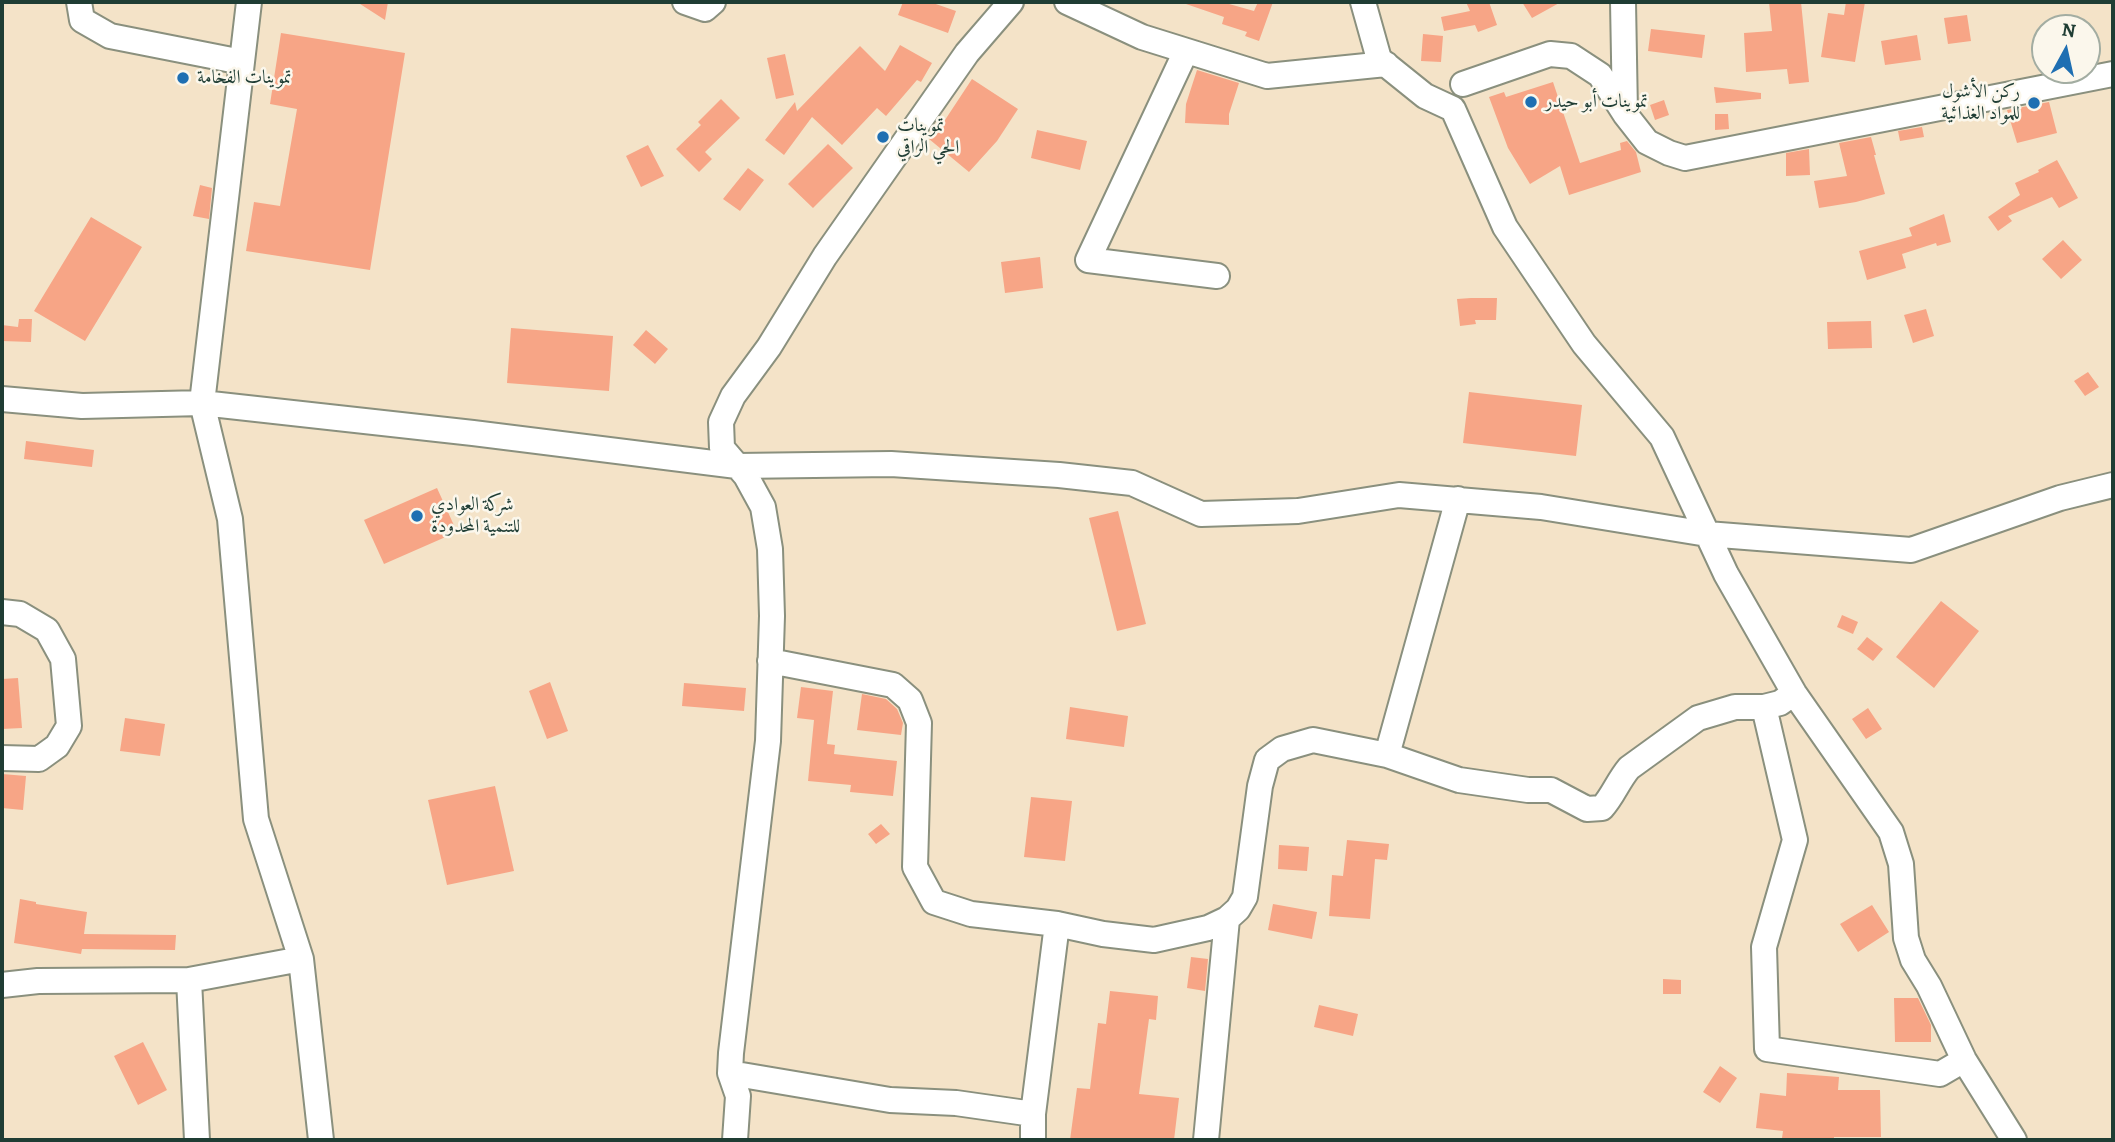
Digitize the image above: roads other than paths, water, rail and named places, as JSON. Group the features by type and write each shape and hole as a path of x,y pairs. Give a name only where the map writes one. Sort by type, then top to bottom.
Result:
{"street":[{"path":"79,2 82,20 110,36 242,62"},
{"path":"249,2 202,404 230,519 256,819 301,959 314,1139"},
{"path":"685,2 705,9 713,2"},
{"path":"736,1140 738,1096 730,1073 768,741 771,661 770,549 763,507 746,476 722,448 721,422 733,396 769,347 825,256 967,53 1009,2"},
{"path":"1067,2 1142,37 1267,76 1386,64"},
{"path":"1363,2 1379,59 1425,96 1453,109 1505,227 1584,344 1662,437 1726,574 1794,693 1891,832 1901,864 1906,937 1913,960 1929,986 1964,1060 2014,1140"},
{"path":"1623,2 1625,114"},
{"path":"1186,51 1088,260 1217,276"},
{"path":"1463,84 1550,54 1571,56 1600,75 1647,142 1685,158 2113,74"},
{"path":"2,399 82,406 202,404 473,433 737,466 891,464 1059,475 1132,483 1201,514 1298,511 1399,495 1541,507 1707,534 1911,550 2060,498 2113,485"},
{"path":"1387,755 1458,499"},
{"path":"2,612 20,614 47,629 63,659 69,726 57,746 39,759 2,758"},
{"path":"771,661 893,685 910,700 919,723 915,867 934,902 971,914 1057,924 1102,934 1154,940 1208,928 1227,919 1238,909 1245,897 1260,786 1267,760 1282,749 1313,740 1387,755 1459,780 1528,790 1551,790 1587,809 1602,808 1612,797 1629,768 1698,718 1735,707 1764,707 1780,703 1794,693"},
{"path":"1764,707 1795,840 1764,947 1767,1049 1940,1074 1964,1060"},
{"path":"1206,1140 1227,919"},
{"path":"1032,1140 1057,924"},
{"path":"2,985 38,981 189,980 301,959"},
{"path":"189,980 197,1140"},
{"path":"730,1073 890,1100 956,1102 1034,1114"}],"place":[{"name":"تموينات الفخامة","path":"183,78"},
{"name":"تموينات أبو حيدر","path":"1531,102"},
{"name":"ركن الأشول للمواد الغذائية","path":"2034,103"},
{"name":"تموينات الحي الراقي","path":"883,137"},
{"name":"شركة العوادي للتنمية المحدودة","path":"417,516"}]}
